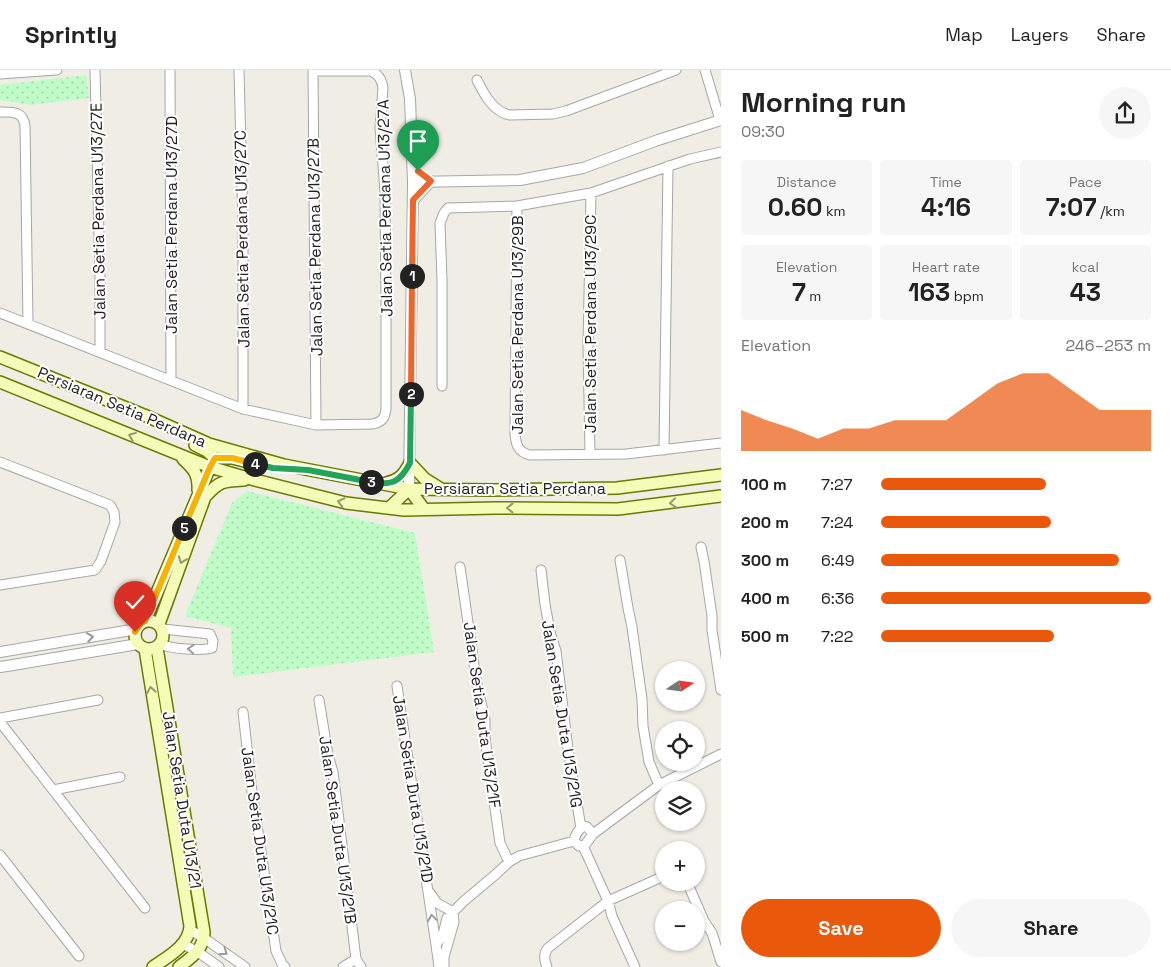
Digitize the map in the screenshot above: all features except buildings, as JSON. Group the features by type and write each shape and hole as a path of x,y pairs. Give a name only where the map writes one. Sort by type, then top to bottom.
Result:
{"main road":[{"name":"Persiaran Setia Perdana","path":"0,357 144,415 209,444 284,465 409,489 617,488 721,476"},
{"name":"Persiaran Setia Perdana","path":"0,382 178,454 251,479 346,503 404,510 496,508 618,509 721,496"},
{"path":"144,415 162,430 207,451 213,465 202,496 161,627 164,637 150,646 135,636 202,496 214,486 224,482 251,479"},
{"path":"178,454 192,467 199,480 202,496"},
{"path":"213,465 232,458 273,468 308,470"},
{"path":"382,484 400,478 410,463 425,480 441,489"},
{"path":"389,508 409,489 424,509"},
{"path":"141,625 150,621 161,627"},
{"name":"Jalan Setia Duta U13/21","path":"150,646 190,930"},
{"name":"Jalan Setia Duta U13/21","path":"150,646 204,938"},
{"path":"153,967 183,944 190,930"},
{"path":"179,967 198,952 204,938"}],"street":[{"path":"0,74 57,70"},
{"name":"Jalan Setia Perdana U13/27E","path":"95,70 100,352"},
{"name":"Jalan Setia Perdana U13/27D","path":"170,70 171,380"},
{"name":"Jalan Setia Perdana U13/27C","path":"239,70 243,226 244,408"},
{"name":"Jalan Setia Perdana U13/27A","path":"313,70 371,71 376,73 382,82 380,128 385,192 386,303 386,409 383,419 379,423 373,424 316,425"},
{"name":"Jalan Setia Perdana U13/27B","path":"313,70 316,425"},
{"path":"405,70 410,99 413,162 409,489"},
{"path":"477,80 495,109 505,114 553,114 566,111 676,70"},
{"path":"413,182 520,180 583,168 658,140 721,120 705,70"},
{"path":"0,112 14,112 21,116 25,126 28,323"},
{"path":"442,386 440,223 448,208 517,206 591,193 690,159 721,152"},
{"path":"413,162 418,171 431,181"},
{"path":"664,450 668,166"},
{"path":"413,200 431,181"},
{"name":"Jalan Setia Perdana U13/29C","path":"590,454 588,344 591,193"},
{"name":"Jalan Setia Perdana U13/29B","path":"517,206 516,444 524,454 530,455 590,454"},
{"path":"0,313 244,408 316,425"},
{"path":"590,454 626,454 721,443"},
{"path":"0,462 110,505 114,512 115,522 102,561 95,570 0,585"},
{"path":"701,547 721,690"},
{"path":"620,560 632,627 646,744 657,781"},
{"name":"Jalan Setia Duta U13/21F","path":"460,567 477,685 485,720 485,738 500,843 509,862"},
{"name":"Jalan Setia Duta U13/21G","path":"541,570 550,632 556,650 568,749 581,828"},
{"path":"13,665 5,651 141,625"},
{"path":"0,667 150,646 206,650 212,648 213,641 210,634 161,627"},
{"name":"Jalan Setia Duta U13/21D","path":"397,686 439,967"},
{"path":"0,718 98,700"},
{"name":"Jalan Setia Duta U13/21B","path":"319,700 328,755 333,772 358,963"},
{"name":"Jalan Setia Duta U13/21C","path":"243,712 252,792 276,951 285,967"},
{"path":"0,722 145,908"},
{"path":"667,781 721,754"},
{"path":"53,790 120,777"},
{"path":"583,846 593,834 655,788"},
{"path":"436,946 443,934 447,918 464,900 509,862 520,856 574,841 584,826 593,834"},
{"path":"574,841 579,846 583,846"},
{"path":"583,846 635,967"},
{"path":"0,855 79,956"},
{"path":"547,967 544,958 548,948 608,901 655,880"},
{"path":"428,891 437,903 453,912"},
{"path":"691,891 704,921 712,933 721,962"},
{"path":"444,967 444,957 454,922 453,912"},
{"path":"190,930 245,967"},
{"path":"183,944 219,967"},
{"path":"343,967 358,963"}],"green space":[{"path":"86,75 89,98 30,105 0,100 0,85"},
{"path":"247,491 415,533 434,652 233,677 231,628 185,616 232,503"}],"route":[{"path":"135,632 141,623 145,621 215,458 232,458 273,468 308,470 382,484 400,478 405,473 410,463 413,200 431,181 418,171"}]}
